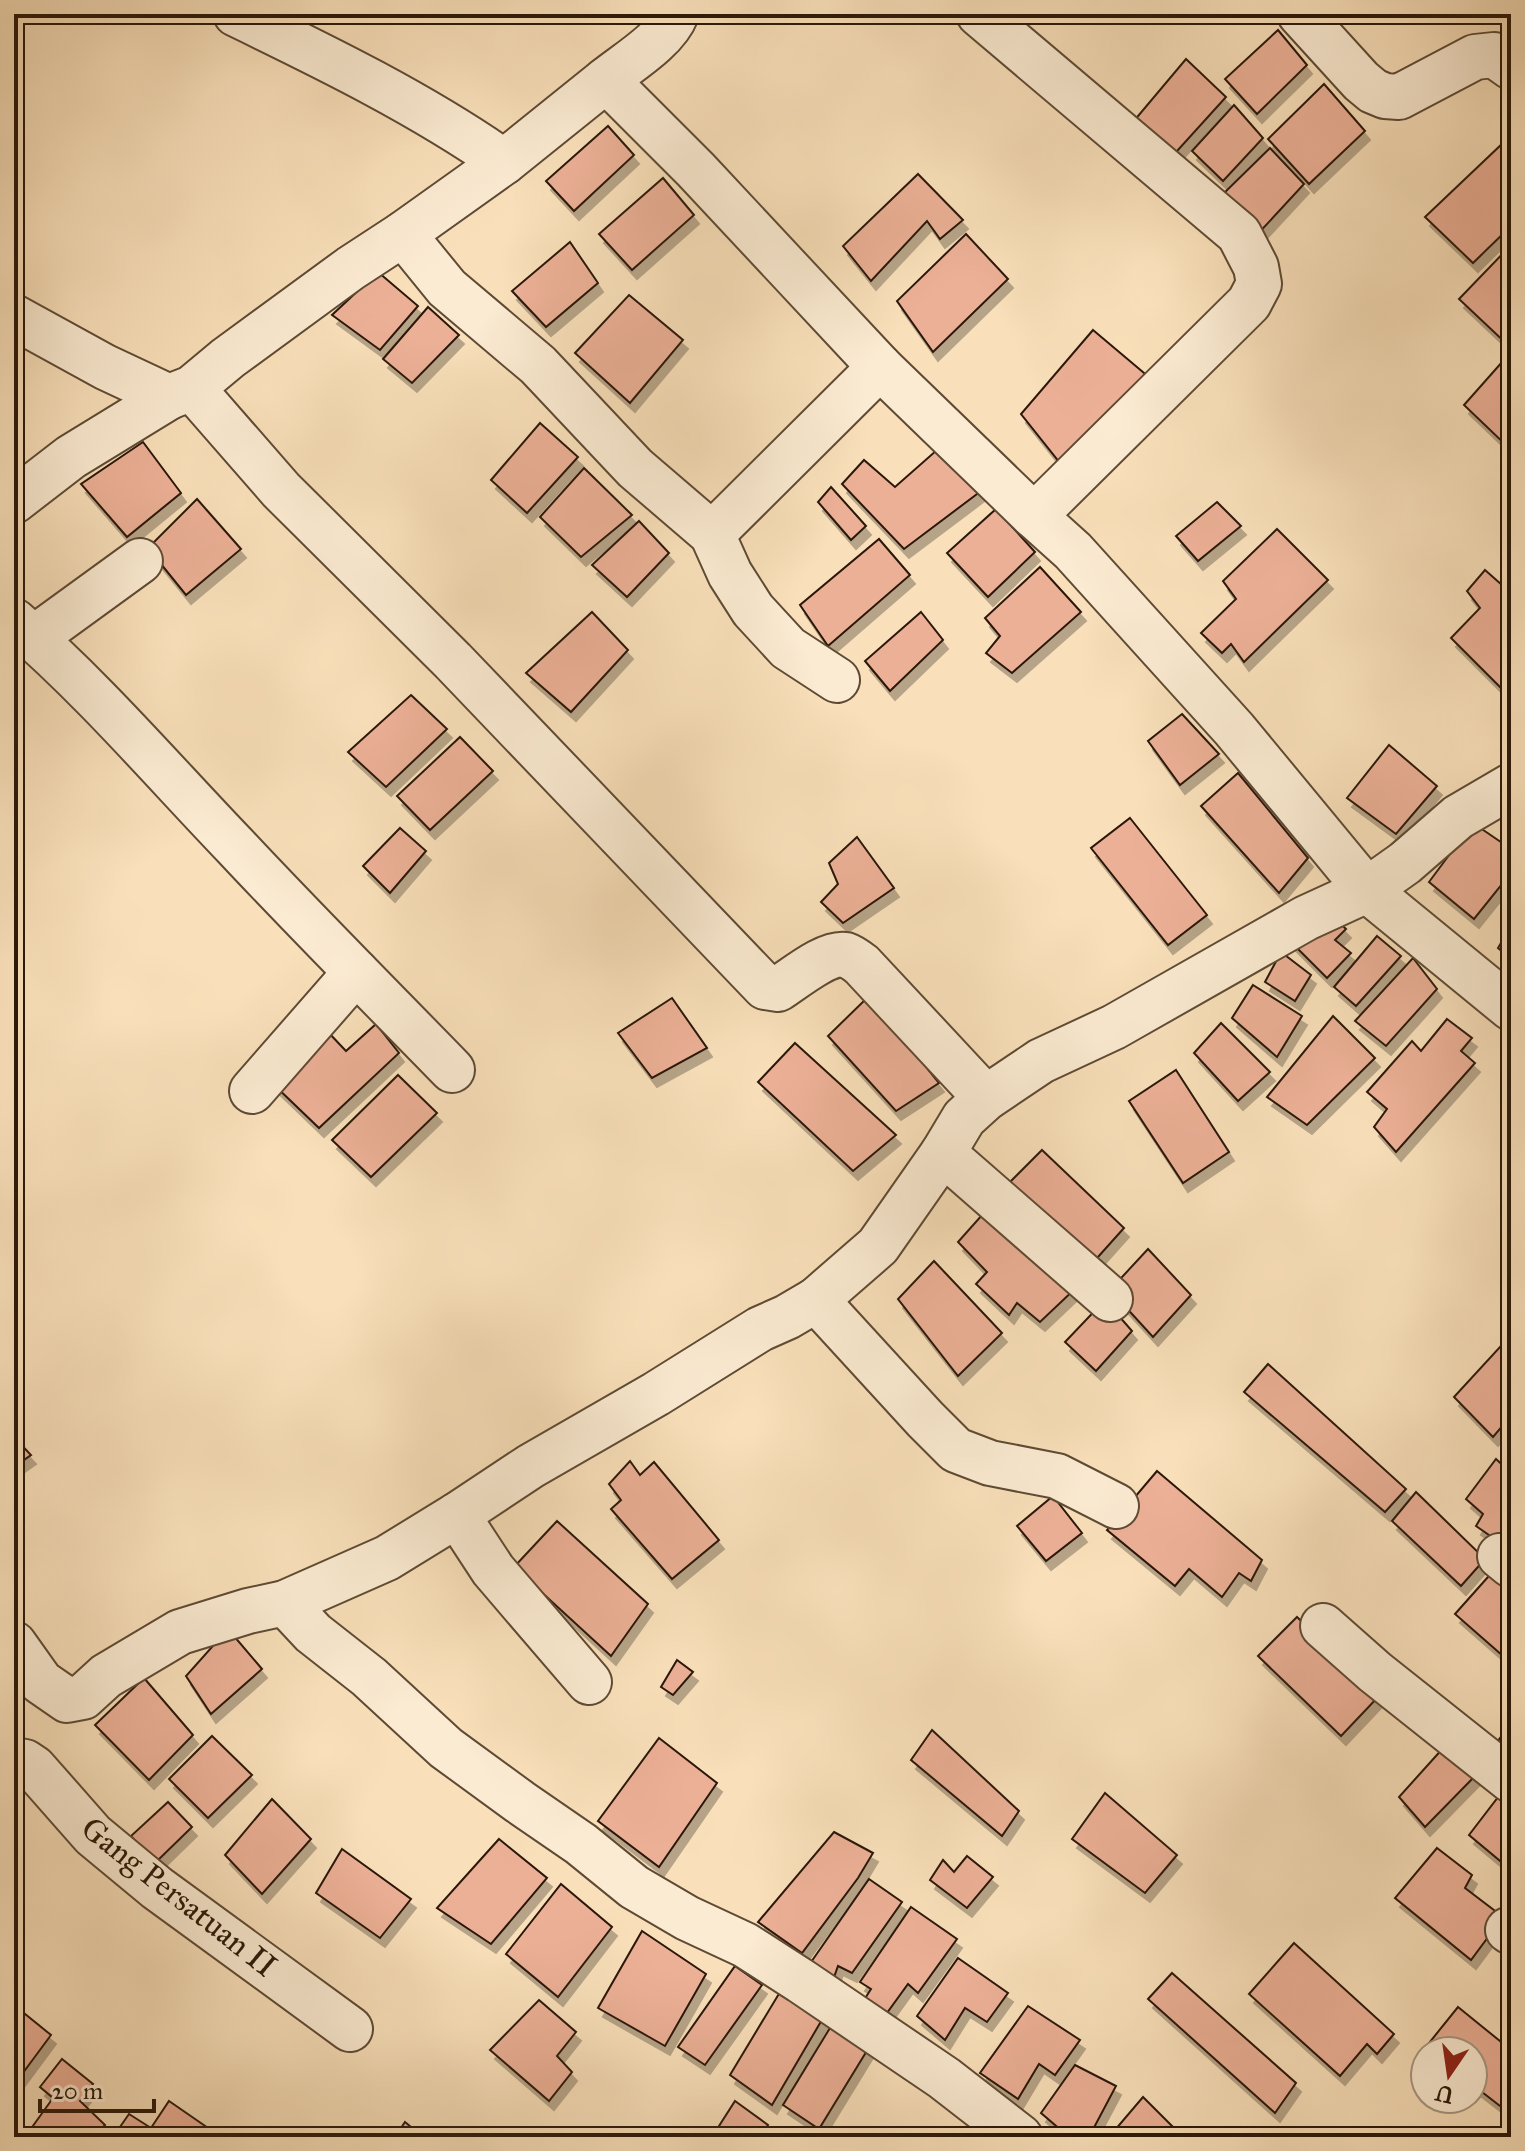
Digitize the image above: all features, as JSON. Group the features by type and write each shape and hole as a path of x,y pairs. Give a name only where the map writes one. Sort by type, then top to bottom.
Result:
{"street":[{"path":"236,14 308,48 440,121 504,162"},
{"path":"14,501 71,457 181,392 504,162 656,40 676,14"},
{"path":"979,14 1239,234 1256,267 1259,284 1249,303 1034,516"},
{"path":"1300,14 1361,81 1385,96 1399,97 1475,57 1494,55 1511,67"},
{"path":"606,80 696,170 880,367 1073,551 1234,729 1367,890 1511,1008"},
{"path":"403,234 447,288 538,365 635,468 712,534 730,574 753,610 788,648 837,680"},
{"path":"14,317 105,367 181,392 453,661 765,987 778,989 824,960 837,954 850,955 986,1098"},
{"path":"712,534 880,367"},
{"path":"140,561 24,630 147,750 234,846 452,1070"},
{"path":"14,1644 41,1682 67,1700 83,1697 106,1676 180,1632 285,1603 387,1558 531,1466 760,1329 816,1300 878,1246 964,1118 986,1098 1041,1061 1114,1027 1306,918 1367,890 1405,863 1458,817 1511,786"},
{"path":"252,1091 356,972"},
{"path":"943,1153 1110,1299"},
{"path":"816,1300 956,1450 990,1463 1057,1476 1116,1506"},
{"path":"457,1515 493,1570 589,1682"},
{"path":"285,1603 313,1633 369,1677 446,1748 581,1844 634,1887 687,1918 745,1945 801,1981 944,2078 1020,2137"},
{"path":"1323,1626 1375,1672 1511,1780"},
{"name":"Gang Persatuan II","path":"14,1760 34,1768 93,1835 157,1888 350,2029"}],"building":[{"path":"1278,30 1307,65 1257,114 1225,79"},
{"path":"1186,59 1226,97 1168,161 1133,122"},
{"path":"1324,84 1365,131 1309,184 1268,139"},
{"path":"1234,105 1263,138 1223,181 1192,151"},
{"path":"608,126 634,155 574,211 546,181"},
{"path":"1503,143 1511,151 1511,226 1473,263 1425,217"},
{"path":"1270,148 1304,184 1255,237 1221,196"},
{"path":"918,174 963,220 940,239 927,221 871,281 843,246"},
{"path":"663,178 694,215 632,270 599,234"},
{"path":"966,234 1008,279 933,352 897,301"},
{"path":"570,242 598,283 546,327 512,291"},
{"path":"1511,245 1511,348 1459,299"},
{"path":"378,272 418,306 380,350 332,315"},
{"path":"629,295 683,340 630,403 575,353"},
{"path":"428,307 459,335 412,383 383,359"},
{"path":"1093,330 1150,378 1060,463 1021,414"},
{"path":"1503,361 1511,368 1511,450 1464,405"},
{"path":"540,423 578,457 527,513 491,480"},
{"path":"143,442 181,493 127,537 81,484"},
{"path":"946,442 989,485 904,549 842,484 864,460 895,487"},
{"path":"584,468 632,515 581,557 540,517"},
{"path":"831,487 866,526 851,540 818,502"},
{"path":"197,499 241,549 186,595 148,548"},
{"path":"1217,502 1241,526 1198,561 1176,536"},
{"path":"996,509 1035,552 988,597 947,553"},
{"path":"639,521 669,553 627,597 592,565"},
{"path":"1277,529 1328,580 1244,662 1231,644 1222,653 1201,633 1236,599 1223,581"},
{"path":"879,539 910,575 828,646 800,605"},
{"path":"1040,567 1081,612 1012,673 986,653 1000,636 985,618"},
{"path":"1485,570 1511,593 1511,698 1451,638 1480,608 1467,591"},
{"path":"592,612 628,650 571,712 526,673"},
{"path":"921,612 943,640 890,691 865,661"},
{"path":"411,695 447,729 386,787 348,752"},
{"path":"1182,714 1219,754 1180,785 1148,741"},
{"path":"460,737 493,771 430,830 397,796"},
{"path":"1389,745 1437,786 1396,834 1347,798"},
{"path":"1238,773 1308,858 1279,893 1201,806"},
{"path":"1130,818 1207,915 1168,945 1091,848"},
{"path":"1473,823 1511,849 1511,873 1474,919 1429,882"},
{"path":"400,828 426,851 390,893 363,866"},
{"path":"857,837 894,888 843,923 821,902 838,884 829,863"},
{"path":"1326,909 1346,929 1335,940 1351,953 1327,978 1291,942"},
{"path":"1511,926 1511,959 1498,948"},
{"path":"1377,936 1401,956 1356,1006 1334,987"},
{"path":"1281,952 1311,975 1295,1001 1265,982"},
{"path":"1413,958 1437,989 1386,1046 1355,1021"},
{"path":"1253,985 1302,1016 1277,1057 1232,1018"},
{"path":"869,996 939,1083 896,1111 828,1036"},
{"path":"672,998 707,1048 652,1078 618,1033"},
{"path":"1333,1016 1375,1058 1307,1125 1267,1097"},
{"path":"1447,1019 1472,1038 1461,1051 1475,1063 1396,1152 1374,1127 1387,1109 1367,1092 1412,1041 1421,1051"},
{"path":"1221,1023 1270,1072 1238,1101 1194,1053"},
{"path":"376,1024 399,1053 319,1128 271,1082 327,1031 346,1051"},
{"path":"795,1043 896,1135 853,1171 758,1082"},
{"path":"1176,1070 1229,1152 1183,1183 1129,1101"},
{"path":"398,1075 437,1113 371,1177 332,1140"},
{"path":"1042,1150 1124,1228 1089,1267 1003,1189"},
{"path":"991,1205 1078,1286 1040,1322 1017,1303 1009,1315 976,1284 987,1272 958,1242"},
{"path":"1148,1249 1191,1295 1153,1337 1110,1290"},
{"path":"934,1261 1002,1333 958,1376 898,1299"},
{"path":"1105,1300 1132,1331 1096,1371 1065,1342"},
{"path":"1511,1335 1511,1416 1493,1437 1454,1397"},
{"path":"1268,1364 1406,1489 1385,1512 1244,1392"},
{"path":"14,1437 31,1455 14,1467"},
{"path":"1496,1459 1511,1473 1511,1528 1499,1542 1476,1526 1483,1514 1466,1499"},
{"path":"630,1461 640,1475 654,1462 719,1540 672,1579 611,1509 621,1500 609,1484"},
{"path":"1157,1471 1262,1560 1251,1581 1239,1573 1222,1597 1189,1569 1175,1586 1107,1530"},
{"path":"1416,1492 1485,1559 1461,1586 1392,1521"},
{"path":"1053,1496 1082,1533 1046,1561 1017,1526"},
{"path":"557,1521 648,1604 611,1656 514,1567"},
{"path":"1496,1568 1511,1581 1511,1663 1455,1614"},
{"path":"1297,1617 1379,1696 1341,1736 1258,1656"},
{"path":"228,1629 262,1669 211,1714 186,1676"},
{"path":"677,1660 693,1672 673,1695 661,1687"},
{"path":"144,1678 193,1735 149,1780 95,1725"},
{"path":"1511,1723 1511,1764 1492,1749"},
{"path":"932,1730 1019,1811 1002,1836 911,1760"},
{"path":"212,1736 252,1775 208,1818 169,1779"},
{"path":"659,1738 717,1783 659,1867 598,1821"},
{"path":"1445,1746 1477,1774 1425,1827 1399,1797"},
{"path":"1502,1792 1511,1800 1511,1870 1469,1835"},
{"path":"1105,1793 1177,1855 1145,1893 1072,1839"},
{"path":"272,1799 311,1839 262,1894 225,1855"},
{"path":"168,1802 192,1827 154,1864 131,1836"},
{"path":"834,1832 873,1853 802,1953 758,1922"},
{"path":"499,1839 547,1878 491,1944 437,1908"},
{"path":"1437,1848 1472,1875 1465,1888 1503,1917 1471,1960 1395,1898"},
{"path":"342,1849 411,1899 380,1938 316,1893"},
{"path":"967,1856 993,1877 967,1908 930,1880 943,1860 954,1872"},
{"path":"869,1879 902,1902 852,1973 838,1966 832,1983 809,1965"},
{"path":"561,1884 612,1927 558,1997 506,1954"},
{"path":"911,1907 957,1939 918,1993 908,1984 884,2017 864,2000 871,1989 860,1982"},
{"path":"642,1931 706,1974 665,2046 598,2008"},
{"path":"1294,1943 1394,2034 1377,2054 1367,2044 1340,2076 1249,1994"},
{"path":"958,1958 1008,1993 987,2022 965,2008 945,2040 917,2016"},
{"path":"735,1966 762,1985 705,2065 678,2047"},
{"path":"1172,1973 1296,2083 1275,2113 1148,1999"},
{"path":"780,1992 823,2018 772,2105 730,2075"},
{"path":"539,2000 576,2032 557,2056 572,2072 549,2101 490,2050"},
{"path":"14,2005 51,2035 14,2085"},
{"path":"1028,2006 1080,2040 1055,2075 1039,2064 1018,2099 980,2073"},
{"path":"1458,2007 1511,2050 1511,2094 1500,2106 1489,2097 1489,2035 1435,2035"},
{"path":"833,2023 868,2049 819,2129 783,2105"},
{"path":"62,2059 93,2084 80,2101 105,2125 93,2137 25,2137 53,2098 40,2087"},
{"path":"1075,2065 1116,2086 1089,2137 1069,2137 1041,2113"},
{"path":"1143,2097 1181,2135 1180,2137 1109,2137"},
{"path":"169,2101 208,2128 201,2137 113,2137 129,2114 151,2128"},
{"path":"735,2101 768,2125 760,2137 712,2137"},
{"path":"405,2122 423,2137 395,2137"}]}
